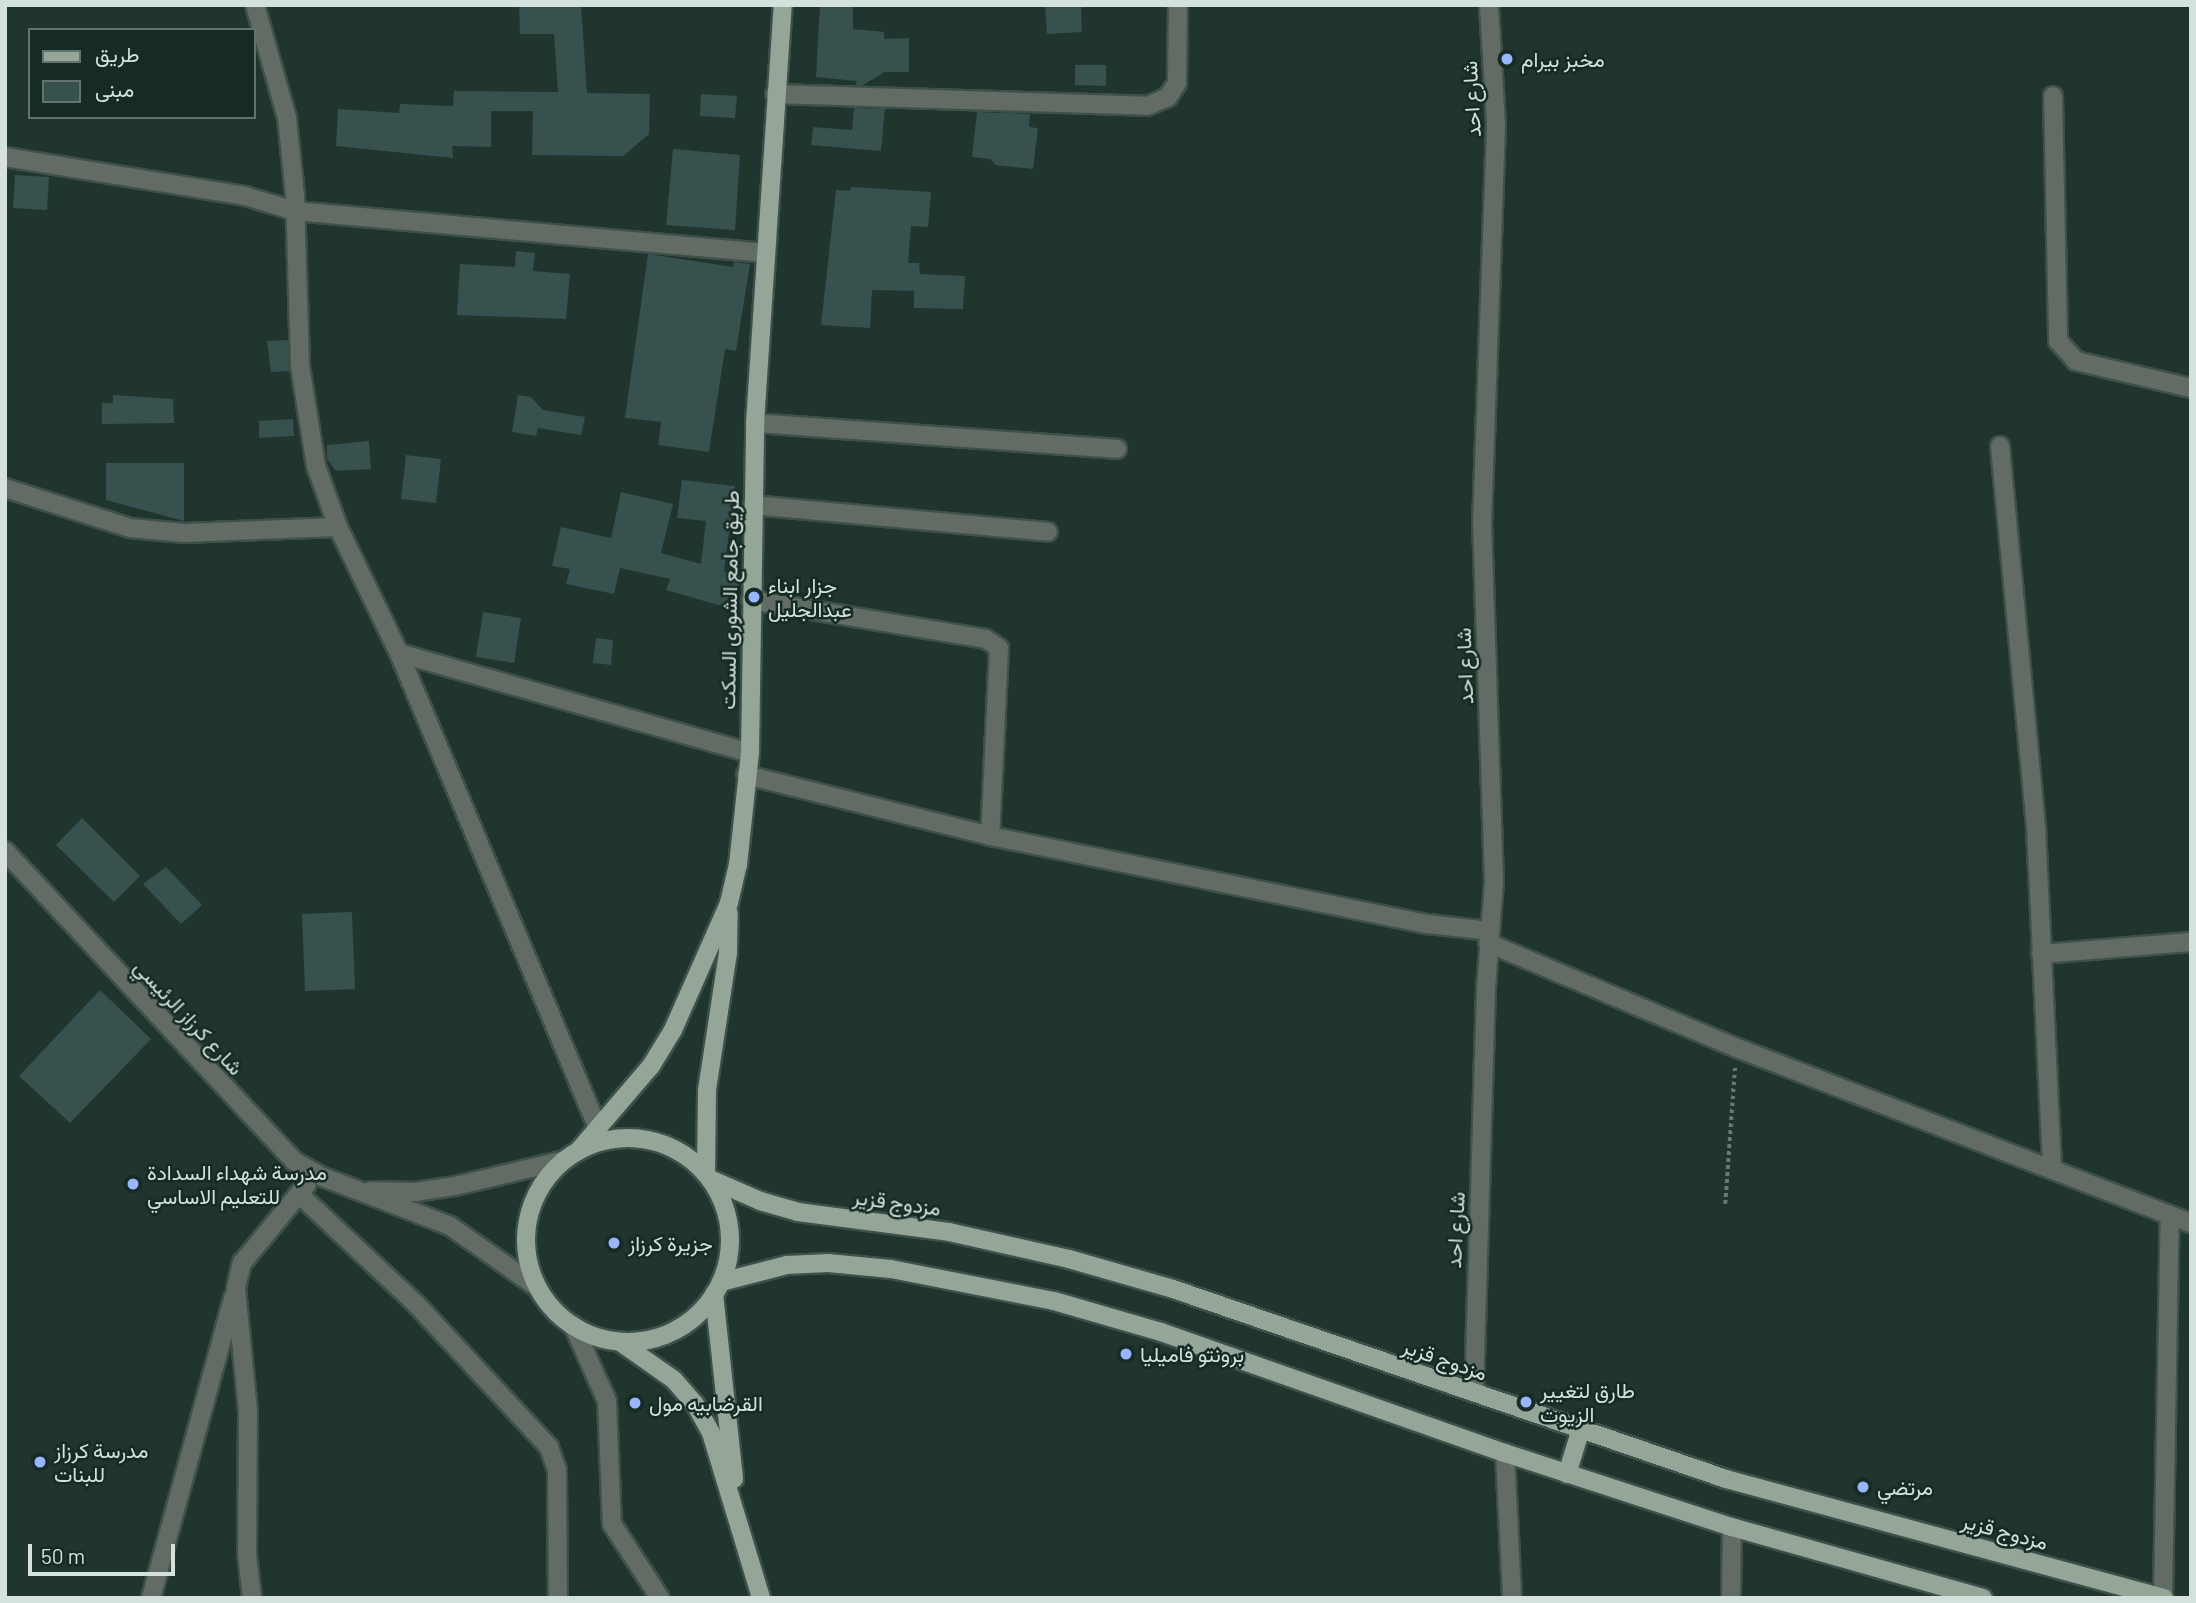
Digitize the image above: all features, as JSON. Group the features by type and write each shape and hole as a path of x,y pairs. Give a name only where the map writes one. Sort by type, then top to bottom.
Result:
{"main road":[{"name":"طريق جامع الشورى السكت","path":"572,1155 651,1066 673,1030 729,903 750,753 755,423 783,5"},
{"path":"620,1342 667,1334 693,1318 718,1288 728,1261 728,1218 708,1176 707,1090 729,951 729,903"},
{"path":"708,1176 669,1146 647,1140 624,1138 572,1155 551,1174 531,1209 526,1248 537,1287 573,1325 620,1342 674,1380 695,1404 711,1433 761,1598"},
{"name":"مزدوج قزير","path":"708,1176 760,1201 797,1212 949,1232 1069,1259 1173,1289 1580,1432 1726,1479 2163,1598"},
{"path":"718,1288 787,1265 828,1264 891,1269 1054,1301 1161,1332 1567,1474 1732,1527 1945,1592 1983,1598"},
{"path":"718,1288 721,1389 741,1531"},
{"path":"1567,1474 1580,1432"}],"street":[{"path":"255,5 286,118 295,211 300,366 316,466 338,527 399,653 597,1126"},
{"path":"775,94 1147,106 1168,97 1177,83 1178,5"},
{"name":"شارع احد","path":"1474,1393 1488,937 1494,882 1482,525 1496,124 1489,5"},
{"path":"2053,96 2058,341 2076,360 2191,387"},
{"path":"5,157 245,195 295,211 765,253"},
{"path":"755,423 1117,449"},
{"path":"2000,446 2036,827 2052,1169"},
{"path":"5,488 130,528 184,533 338,527"},
{"path":"753,505 1048,532"},
{"path":"751,600 986,639 999,648 990,836"},
{"path":"399,653 750,753"},
{"path":"747,775 990,836 1488,937 1737,1048 2191,1223"},
{"name":"شارع كرزاز الرئيسي","path":"5,851 273,1141 314,1172 450,1226 537,1287"},
{"path":"2041,954 2191,942"},
{"name":"شارع كرزاز الرئيسي","path":"357,1191 415,1192 572,1155"},
{"path":"151,1598 242,1263 300,1195 314,1172"},
{"path":"300,1195 417,1305 549,1447 557,1470 558,1598"},
{"path":"2163,1598 2170,1216"},
{"path":"236,1288 248,1411 247,1554 252,1598"},
{"path":"573,1325 598,1373 607,1401 612,1524 660,1598"},
{"path":"1506,1453 1512,1598"},
{"path":"1731,1598 1732,1527"}],"path":[{"path":"1725,1204 1737,1048"}],"building":[{"path":"519,5 581,5 587,93 650,94 649,134 623,156 532,155 533,111 491,111 491,147 452,146 453,158 336,146 338,109 399,113 400,104 453,106 454,91 558,92 554,34 520,34"},
{"path":"820,5 853,5 853,29 884,32 884,39 909,38 909,72 885,72 863,85 856,85 857,81 816,77"},
{"path":"1045,5 1081,5 1082,32 1047,34"},
{"path":"1075,65 1106,65 1106,86 1075,85"},
{"path":"701,94 737,96 735,118 700,116"},
{"path":"854,108 885,109 881,151 811,145 813,127 852,130"},
{"path":"977,112 1030,114 1029,127 1038,128 1033,169 996,165 990,159 972,157"},
{"path":"673,149 740,155 735,230 666,225"},
{"path":"15,175 49,177 47,210 13,208"},
{"path":"852,187 931,192 928,227 911,226 908,263 919,263 920,274 965,276 963,309 914,308 914,291 872,290 870,328 821,325 836,190 849,191"},
{"path":"516,251 535,253 533,271 570,274 566,319 457,315 460,264 515,267"},
{"path":"648,254 733,267 734,262 750,264 736,351 725,349 709,452 658,445 661,422 625,418"},
{"path":"288,340 289,371 271,372 267,341"},
{"path":"113,395 173,399 174,423 102,424 102,403 113,403"},
{"path":"518,395 531,397 543,410 585,417 581,435 538,428 536,436 512,432"},
{"path":"293,419 294,436 259,438 259,421"},
{"path":"369,441 371,469 336,471 327,459 327,445"},
{"path":"406,455 441,459 436,503 401,499"},
{"path":"106,463 184,463 184,521 106,500"},
{"path":"682,480 735,486 724,571 741,576 732,609 666,590 670,579 620,568 614,594 566,584 570,569 552,566 561,527 611,538 621,492 673,504 661,553 701,564 706,521 677,518"},
{"path":"483,612 521,618 514,663 476,657"},
{"path":"596,638 613,640 611,665 593,663"},
{"path":"82,818 140,876 114,902 56,845"},
{"path":"166,867 202,905 181,924 143,884"},
{"path":"352,912 355,989 305,991 302,914"},
{"path":"100,990 151,1039 70,1123 19,1076"}],"place":[{"name":"مخبز بيرام","path":"1507,59"},
{"name":"جزار ابناء عبدالجليل","path":"754,597"},
{"name":"مدرسة شهداء السدادة للتعليم الاساسي","path":"133,1184"},
{"name":"جزيرة كرزاز","path":"614,1243"},
{"name":"برونتو فاميليا","path":"1126,1354"},
{"name":"طارق لتغيير الزيوت","path":"1526,1402"},
{"name":"القرضابيه مول","path":"635,1403"},
{"name":"مدرسة كرزاز للبنات","path":"40,1462"},
{"name":"مرتضي","path":"1863,1487"}]}
